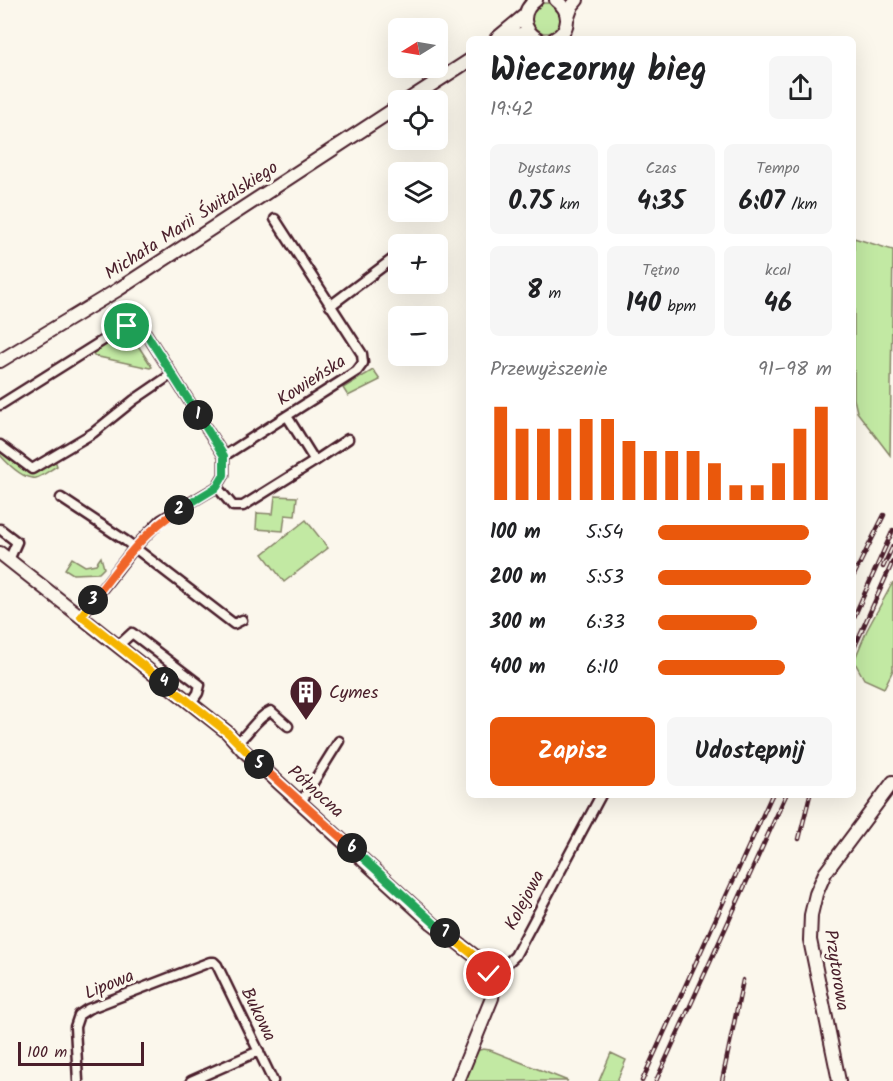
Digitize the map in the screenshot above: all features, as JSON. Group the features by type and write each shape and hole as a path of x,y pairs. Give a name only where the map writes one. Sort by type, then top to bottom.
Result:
{"street":[{"path":"556,0 564,8 567,17"},
{"path":"560,36 566,26 572,6 577,0"},
{"path":"530,5 525,25 533,36"},
{"path":"499,36 530,5"},
{"path":"424,90 466,63"},
{"name":"Michała Marii Świtalskiego","path":"0,361 119,289 388,113"},
{"name":"Kowieńska","path":"224,456 357,371 363,363 362,354 275,219"},
{"path":"330,306 388,262"},
{"path":"0,405 137,319 224,456 224,475 217,487 161,520 135,548 81,616"},
{"path":"0,445 32,469 93,433 134,400 172,374"},
{"path":"287,416 315,461"},
{"path":"217,487 232,506 243,506 348,439"},
{"path":"61,498 135,548 234,624 242,620"},
{"path":"0,529 17,542 4,556"},
{"name":"Północna","path":"4,556 227,732 432,923 480,960 489,974"},
{"path":"118,646 132,633 200,685 191,703"},
{"path":"237,743 247,735 263,714 271,711 288,726"},
{"path":"301,802 339,741"},
{"name":"Przytorowa","path":"839,1081 810,940 811,915 816,894 825,873 893,782"},
{"name":"Kolejowa","path":"489,974 503,967 515,956 599,798"},
{"name":"Bukowa","path":"214,962 273,1081"},
{"name":"Lipowa","path":"78,1081 75,1028 79,1016 88,1009 214,962"},
{"path":"458,1081 489,1007 493,990 489,974"},
{"path":"191,1081 259,1051"}],"green space":[{"path":"546,3 557,7 561,18 557,29 546,33 535,29 531,18 535,7"},
{"path":"856,239 893,250 890,455 857,412"},
{"path":"128,330 152,367 94,356 91,352"},
{"path":"373,370 380,380 348,396 343,388"},
{"path":"0,446 36,473 55,460 57,466 36,478 26,477 16,471 0,455"},
{"path":"275,496 297,497 295,516 285,515 283,531 256,529 257,513 273,514"},
{"path":"306,520 328,548 284,582 263,554"},
{"path":"101,557 104,568 99,573 73,574 65,569 72,558 85,566 96,564"},
{"path":"893,582 893,670 884,688 864,679 856,665 856,656 867,630"},
{"path":"483,1049 568,1081 463,1081 476,1051"},
{"path":"611,1053 626,1060 617,1081 599,1081"}],"railway":[{"path":"856,571 884,515"},
{"path":"856,613 893,530"},
{"path":"883,567 893,546"},
{"path":"856,644 893,561"},
{"path":"642,1081 771,798"},
{"path":"656,1081 785,798"},
{"path":"799,839 809,798"},
{"path":"722,1081 743,980"}],"place":[{"name":"Cymes","path":"306,721"}],"route":[{"path":"127,326 137,319 224,456 224,475 217,487 161,520 135,548 81,616 227,732 242,749 432,923 480,960 489,974"}]}
